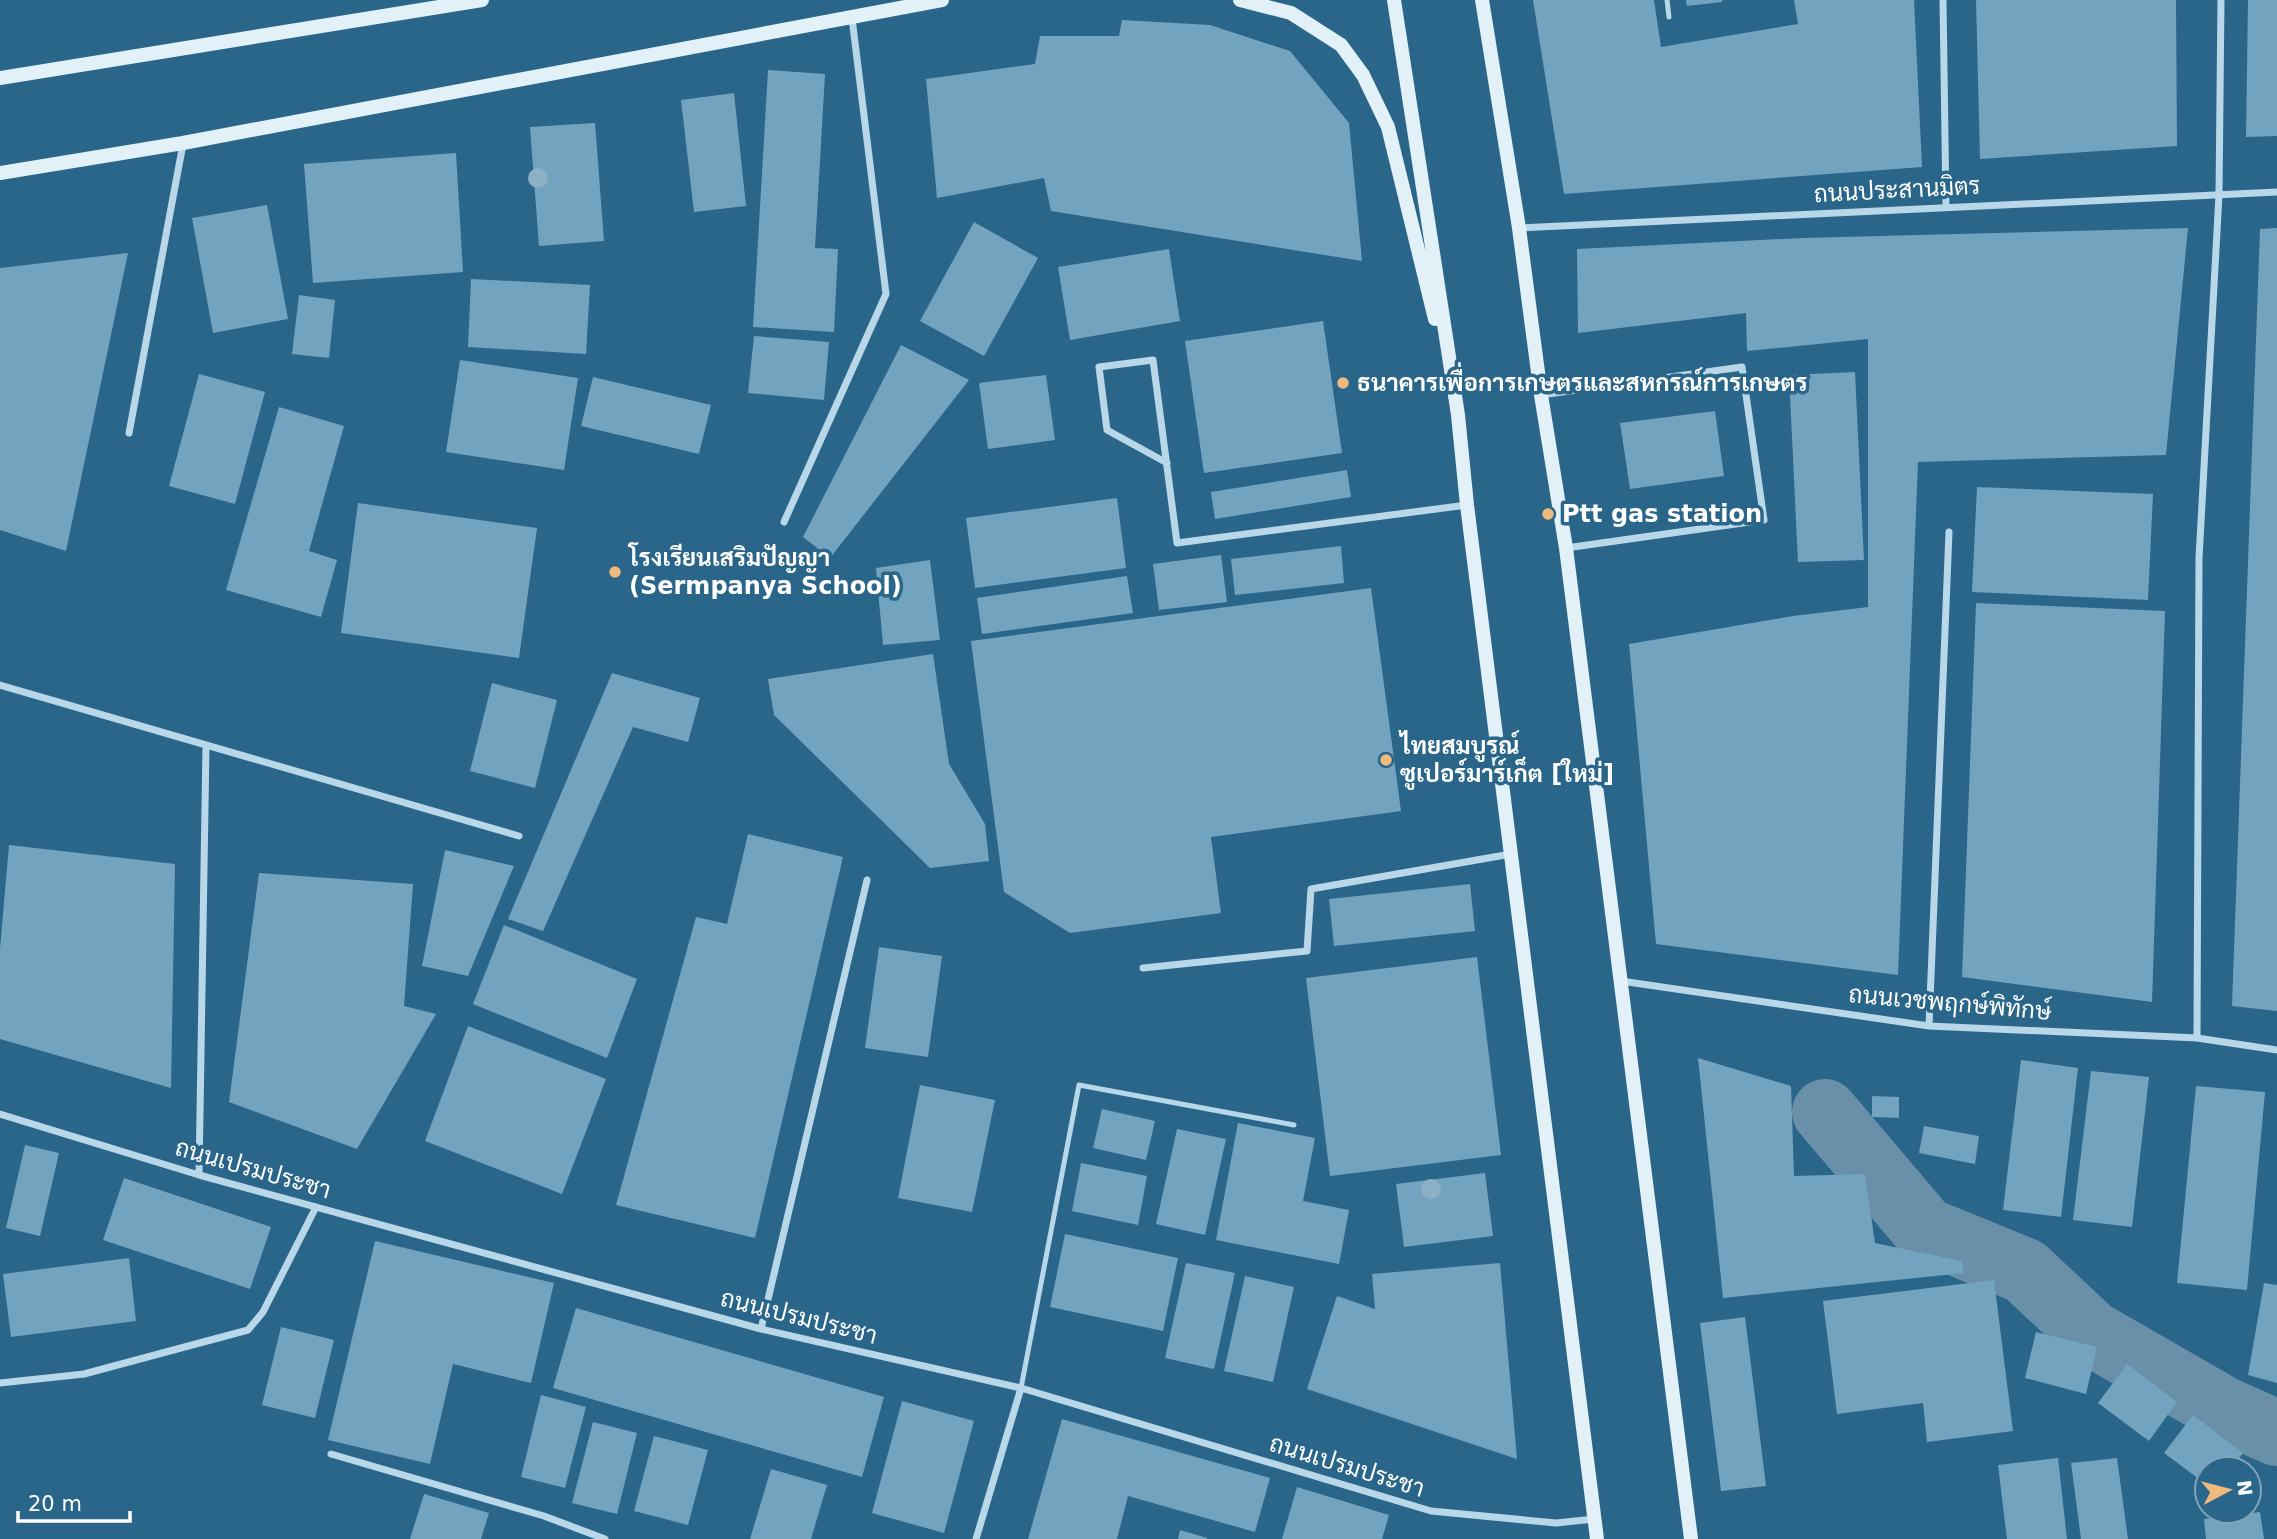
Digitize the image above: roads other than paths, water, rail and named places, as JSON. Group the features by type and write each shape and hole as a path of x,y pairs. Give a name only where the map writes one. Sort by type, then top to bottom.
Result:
{"main road":[{"path":"0,78 481,0"},
{"path":"0,173 183,143 942,0"},
{"path":"1240,0 1291,13 1341,45 1363,75 1388,127 1458,415"},
{"path":"1394,0 1458,415 1467,505 1598,1539"},
{"path":"1482,0 1566,548 1691,1539"}],"street":[{"path":"1942,0 1946,207"},
{"path":"2197,1038 2199,558 2219,195 2221,0"},
{"path":"784,522 886,294 852,18"},
{"path":"129,433 183,143"},
{"name":"ถนนประสานมิตร","path":"1519,228 2277,192"},
{"path":"1167,463 1107,430 1099,367 1153,360 1167,463 1177,543 1467,505"},
{"path":"1541,395 1742,367 1764,520 1566,548"},
{"path":"1929,1026 1949,532"},
{"path":"0,685 519,836"},
{"path":"199,1175 206,746"},
{"path":"1143,968 1307,951 1311,888 1511,854"},
{"path":"761,1329 867,880"},
{"name":"ถนนเวชพฤกษ์พิทักษ์","path":"1620,981 1929,1026 2197,1038 2277,1050"},
{"name":"ถนนเปรมประชา","path":"0,1114 199,1175 761,1329 1021,1388 1431,1511 1556,1524 1595,1519"},
{"path":"0,1383 84,1374 248,1330 263,1312 316,1207"},
{"path":"976,1539 1021,1388"},
{"path":"331,1454 544,1516 605,1539"}],"lane":[{"path":"1667,0 1669,17"},
{"path":"1021,1388 1079,1085 1294,1125"}],"waterway":[{"path":"1825,1112 1925,1230 2025,1271 2091,1333 2225,1410 2277,1433"}],"place":[{"name":"ธนาคารเพื่อการเกษตรและสหกรณ์การเกษตร","path":"1343,383"},
{"name":"Ptt gas station","path":"1548,514"},
{"name":"โรงเรียนเสริมปัญญา (Sermpanya School)","path":"615,572"},
{"name":"ไทยสมบูรณ์ ซูเปอร์มาร์เก็ต [ใหม่]","path":"1386,760"}]}
